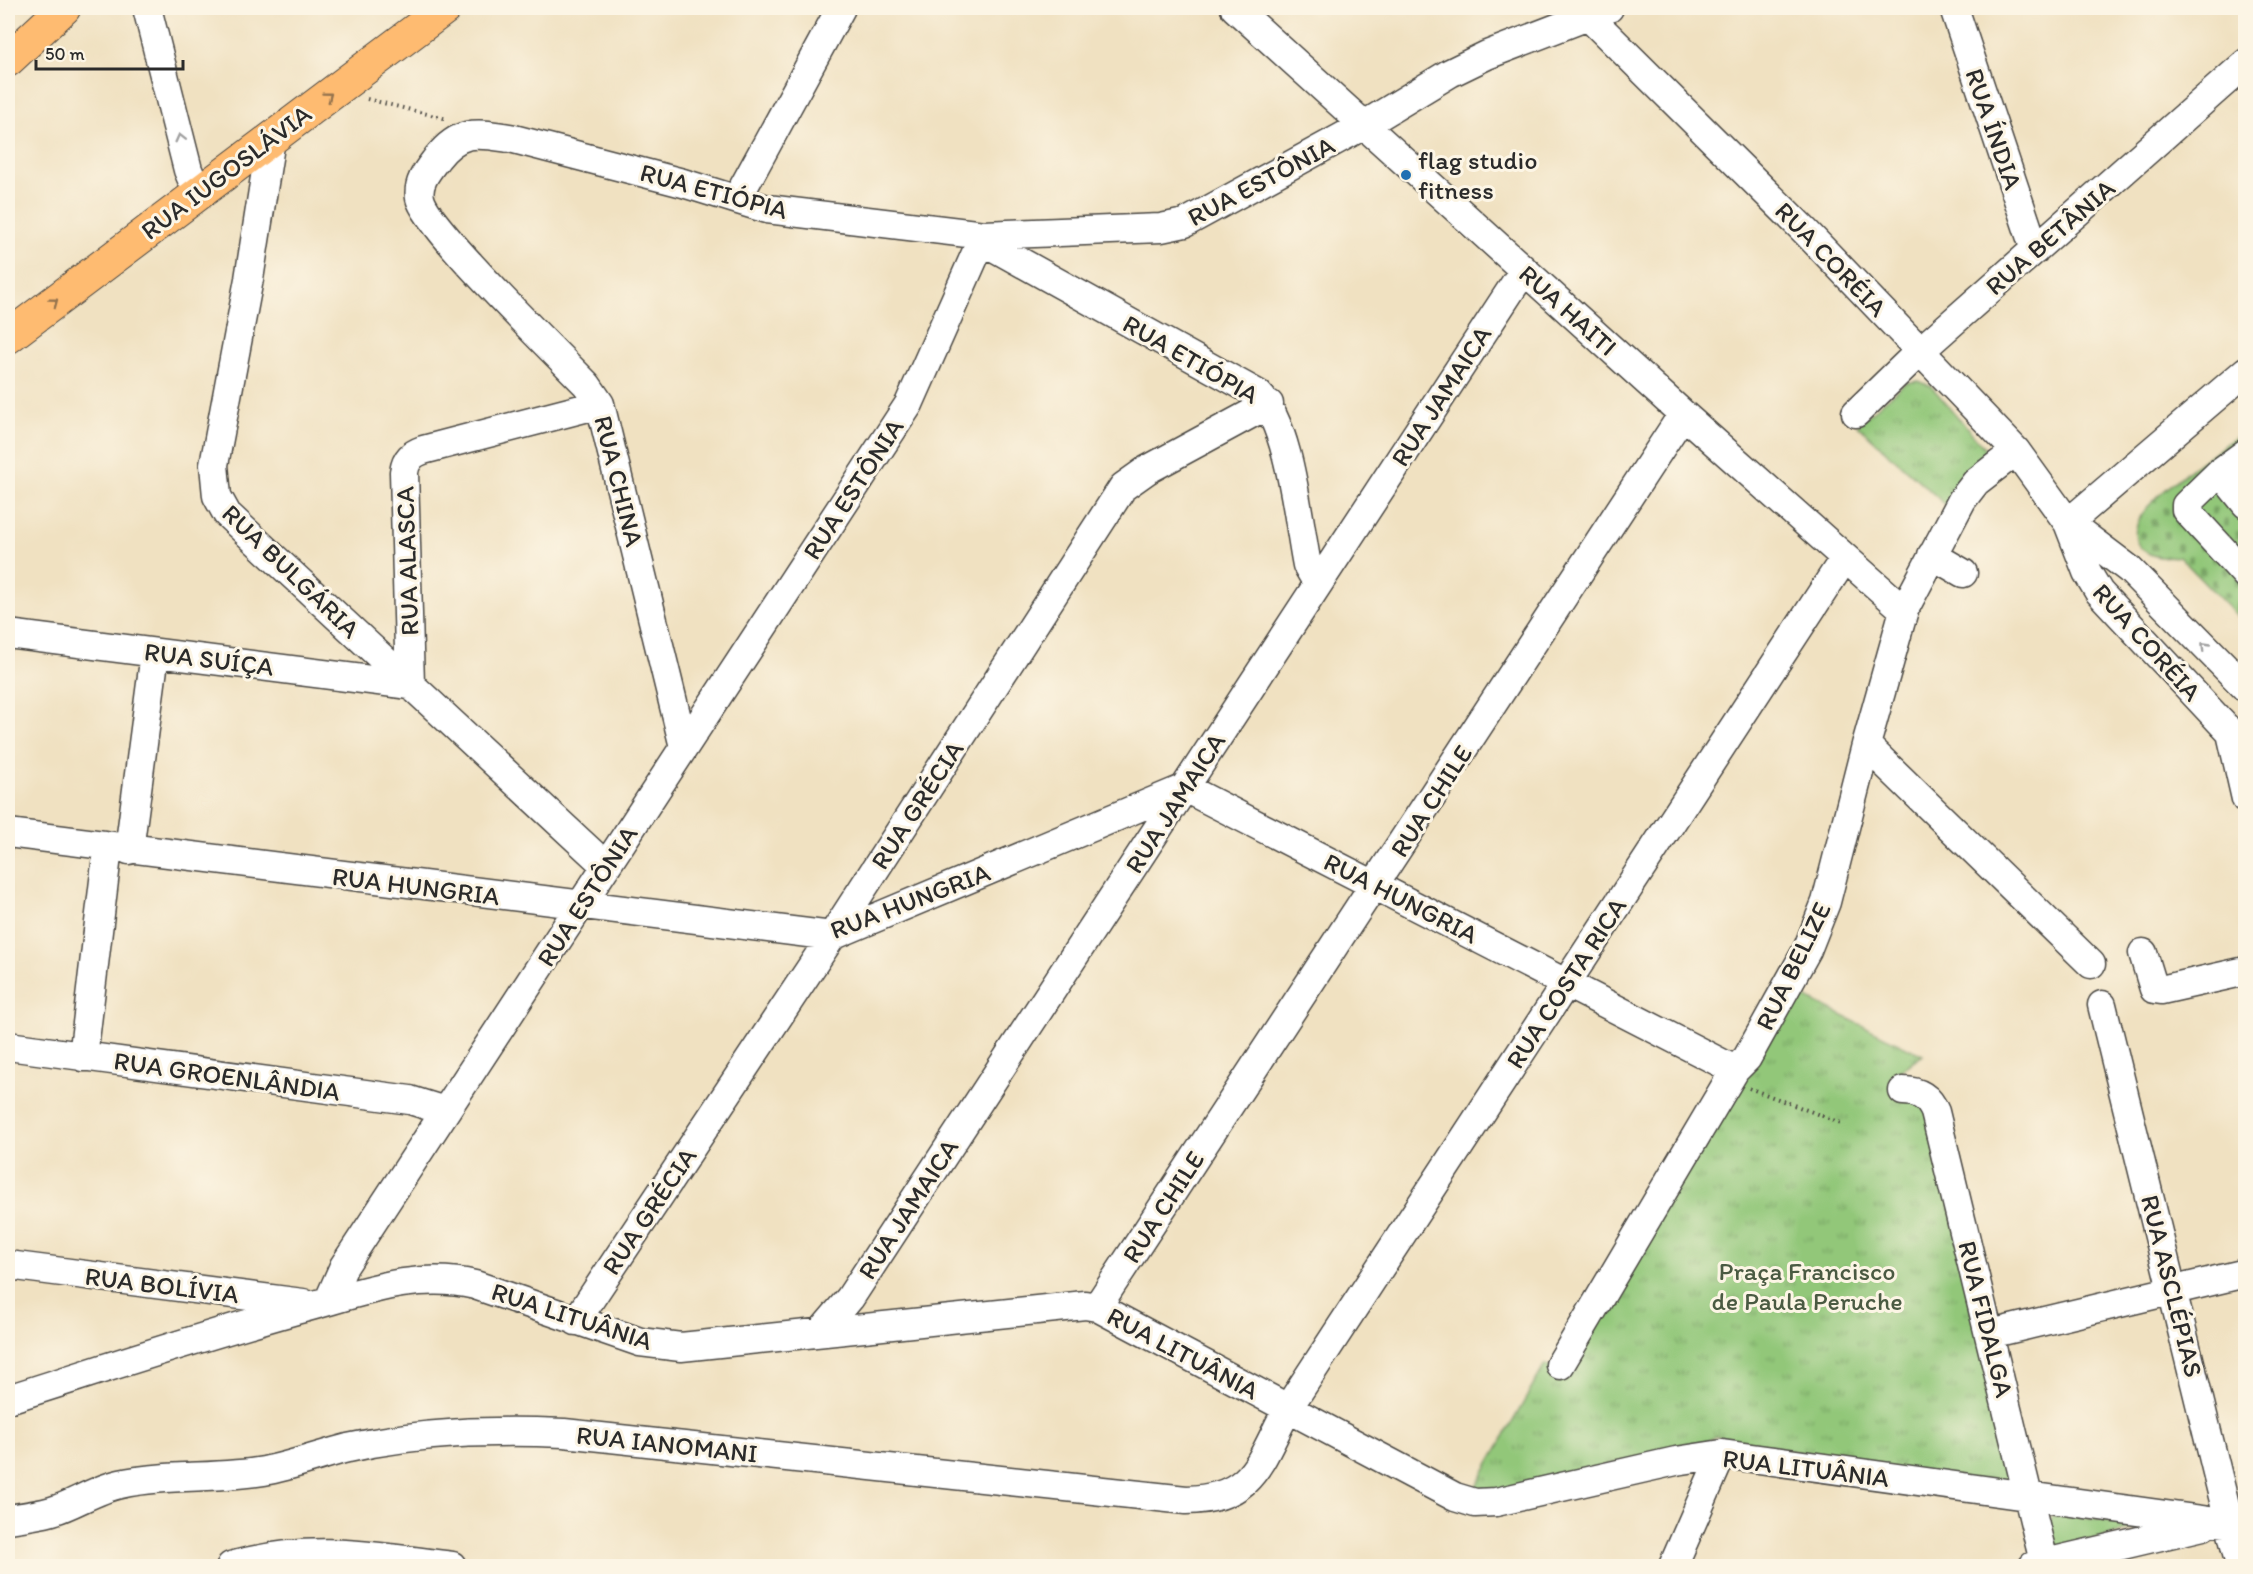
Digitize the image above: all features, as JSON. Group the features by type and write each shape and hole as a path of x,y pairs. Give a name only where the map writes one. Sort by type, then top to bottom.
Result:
{"main road":[{"path":"8,60 64,8"},
{"name":"RUA IUGOSLÁVIA","path":"8,337 445,8"}],"street":[{"path":"147,8 188,170 198,194"},
{"path":"737,199 841,8"},
{"name":"RUA HAITI","path":"1235,8 1366,124 1683,414 1904,610"},
{"name":"RUA ÍNDIA","path":"1953,8 2035,250"},
{"name":"RUA ESTÔNIA","path":"323,1303 344,1266 445,1111 909,404 982,237 1172,227 1194,219 1467,65 1592,10"},
{"name":"RUA CORÉIA","path":"1592,10 2016,451 2068,523 2087,572 2099,592 2238,741"},
{"name":"RUA BETÂNIA","path":"1856,413 1920,352 2246,63"},
{"name":"RUA ETIÓPIA","path":"450,131 462,136 482,134 510,138 767,209 982,237 1258,394 1269,404 1281,432 1307,565 1318,584"},
{"name":"RUA CHINA","path":"450,131 419,186 420,200 443,234 586,385 600,404 684,747"},
{"name":"RUA BULGÁRIA","path":"271,139 249,279 214,465 217,496 227,514 243,530 606,866"},
{"name":"RUA JAMAICA","path":"821,1332 850,1298 1524,270"},
{"path":"2068,523 2246,370"},
{"name":"RUA ALASCA","path":"410,685 404,472 407,461 415,453 423,450 600,404"},
{"name":"RUA GRÉCIA","path":"576,1321 832,936 1123,487 1146,470 1269,404"},
{"name":"RUA CHILE","path":"1097,1307 1683,414"},
{"name":"RUA BELIZE","path":"1560,1365 1732,1076 1747,1058 1817,926 1904,610 1969,491 2016,451"},
{"path":"2246,453 2220,472 2189,501 2186,510 2246,575"},
{"path":"2220,472 2246,504"},
{"name":"RUA CORÉIA","path":"2068,523 2129,569 2246,688"},
{"path":"1932,555 1963,573"},
{"name":"RUA COSTA RICA","path":"1288,1408 1845,559"},
{"name":"RUA SUÍÇA","path":"8,634 410,685"},
{"path":"83,1057 155,653"},
{"path":"2238,741 2246,799"},
{"path":"1866,745 2091,964"},
{"name":"RUA HUNGRIA","path":"8,833 119,849 832,936 1185,788 1566,983 1732,1076"},
{"path":"2143,953 2154,989 2161,990 2246,971"},
{"name":"RUA ASCLÉPIAS","path":"2102,1005 2232,1524 2240,1566"},
{"name":"RUA GROENLÂNDIA","path":"8,1046 410,1100 445,1111"},
{"name":"RUA FIDALGA","path":"1903,1091 1921,1094 1932,1105 1935,1112 2031,1498 2041,1566"},
{"name":"RUA BOLÍVIA","path":"8,1265 323,1303"},
{"path":"1990,1334 2246,1273"},
{"name":"RUA LITUÂNIA","path":"8,1400 222,1330 390,1285 424,1280 454,1280 492,1290 576,1321 655,1346 681,1347 1070,1306 1097,1307 1455,1497 1474,1503 1496,1502 1676,1461 1722,1454 2232,1524"},
{"name":"RUA IANOMANI","path":"8,1519 52,1511 116,1485 143,1480 203,1478 265,1471 348,1448 396,1439 440,1433 492,1430 564,1432 1186,1500 1204,1500 1220,1498 1243,1485 1253,1472 1288,1408"},
{"path":"1673,1566 1722,1454"},
{"path":"2041,1566 2232,1524"},
{"path":"231,1566 270,1555 314,1552 354,1553 452,1566"}],"path":[{"path":"364,98 450,131"},
{"path":"1732,1076 1841,1123"}],"green space":[{"path":"1919,381 1932,387 1988,452 1988,456 1948,507 1857,425 1905,383"},
{"path":"2245,430 2245,624 2179,556 2162,557 2146,552 2136,540 2135,532 2144,511 2155,499"},
{"name":"Praça Francisco de Paula Peruche","path":"1794,992 1923,1055 1890,1078 1894,1086 1932,1105 2031,1498 1716,1436 1708,1441 1507,1490 1473,1491 1545,1365 1562,1372"},
{"path":"2060,1514 2135,1525 2137,1529 2059,1547 2052,1537 2050,1525 2052,1517"}],"place":[{"name":"flag studio fitness","path":"1406,175"}]}
